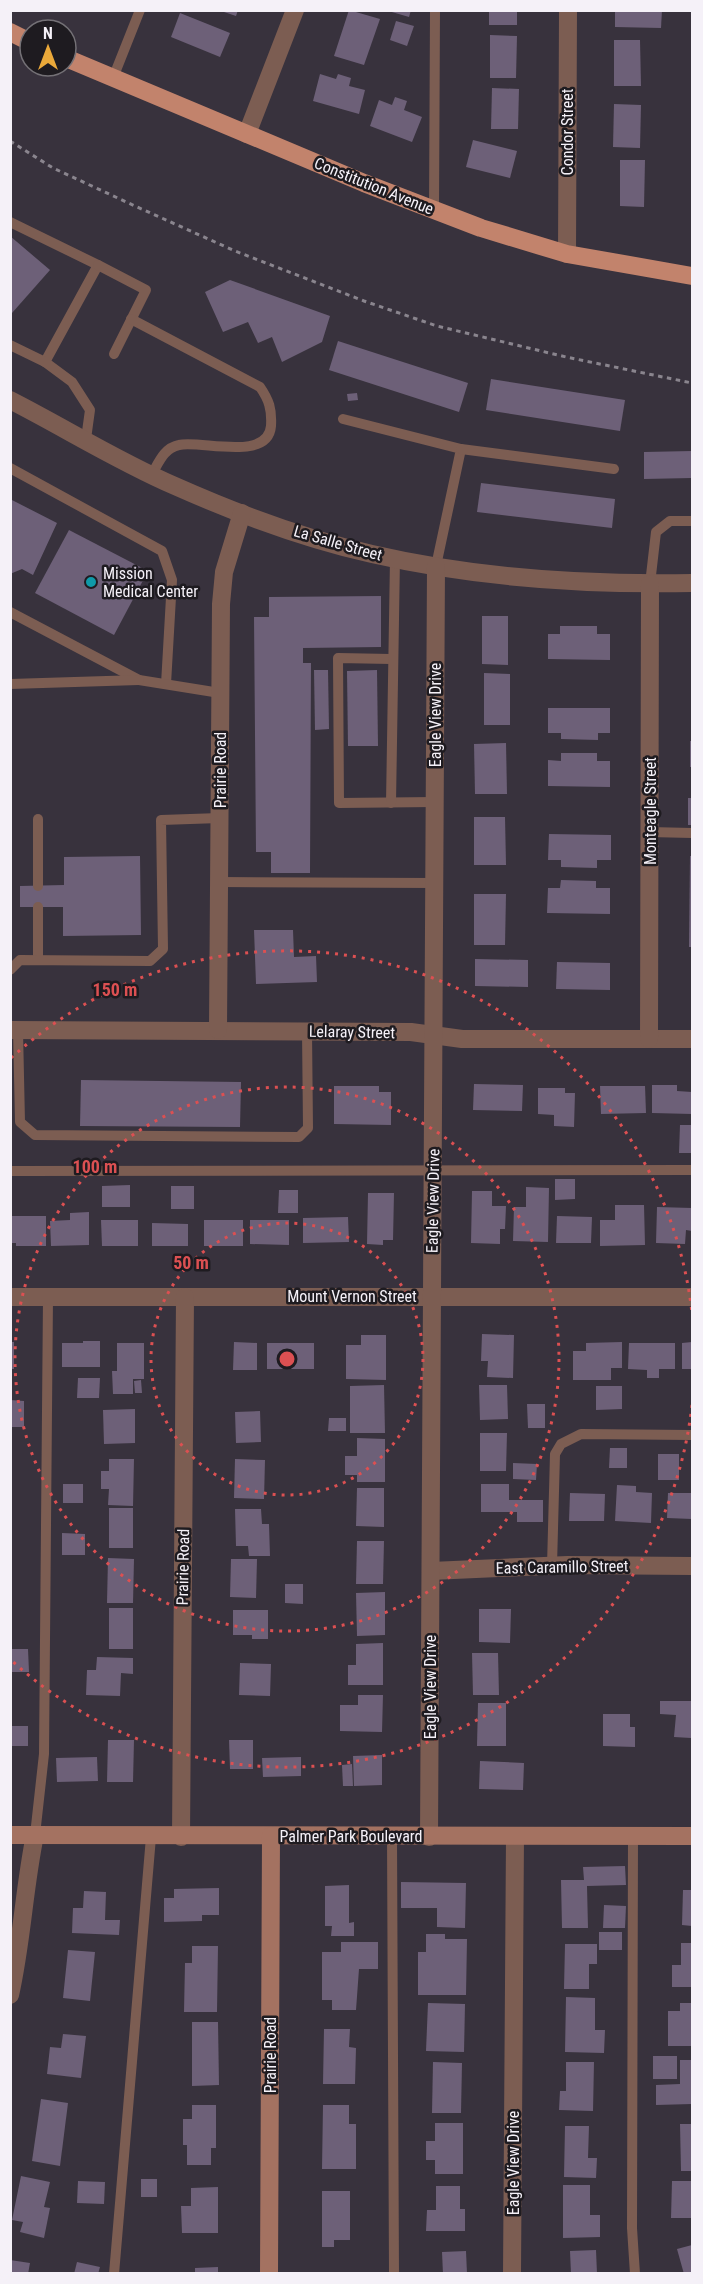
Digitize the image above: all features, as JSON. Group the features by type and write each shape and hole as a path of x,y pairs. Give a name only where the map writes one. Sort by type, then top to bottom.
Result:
{"main road":[{"name":"Constitution Avenue","path":"78,63 481,228 567,254 693,276"},
{"name":"Palmer Park Boulevard","path":"10,1835 693,1836"},
{"name":"Prairie Road","path":"269,2274 271,1836"}],"street":[{"path":"247,134 295,10"},
{"name":"Condor Street","path":"567,254 568,10"},
{"name":"La Salle Street","path":"10,400 152,474 242,513 371,554 436,566 534,578 650,584 693,583"},
{"name":"Prairie Road","path":"218,1030 221,603 224,572 242,513"},
{"name":"Eagle View Drive","path":"429,1837 436,566"},
{"name":"Monteagle Street","path":"649,1039 650,584"},
{"name":"Lelaray Street","path":"14,1030 411,1032 462,1039 693,1039"},
{"name":"Mount Vernon Street","path":"10,1296 693,1297"},
{"name":"Prairie Road","path":"181,1837 185,1297"},
{"name":"East Caramillo Street","path":"431,1571 552,1566 693,1566"},
{"path":"10,1995 19,1953 27,1871 35,1835"},
{"name":"Eagle View Drive","path":"512,2274 515,1836"}],"lane":[{"path":"113,78 140,10"},
{"path":"434,210 435,10"},
{"path":"10,222 146,290 114,354"},
{"path":"45,362 98,265"},
{"path":"131,319 260,387 270,401 272,414 271,430 260,443 245,447 180,444 166,450 152,474"},
{"path":"10,345 45,362 72,382 90,410 86,440"},
{"path":"343,419 461,449 614,469"},
{"path":"436,566 461,449"},
{"path":"10,468 162,551 172,580 166,684"},
{"path":"650,584 656,532 670,521 693,521"},
{"path":"391,803 391,659 395,558"},
{"path":"10,612 139,680"},
{"path":"391,659 338,658 339,803 435,802"},
{"path":"10,684 139,680 220,693"},
{"path":"10,970 20,960 150,961 163,950 161,820 220,818"},
{"path":"38,819 38,886"},
{"path":"649,832 693,833"},
{"path":"219,882 435,883"},
{"path":"38,908 38,960"},
{"path":"14,1030 21,1122 35,1135 299,1137 308,1128 307,1031"},
{"path":"10,1171 693,1170"},
{"path":"35,1835 44,1754 48,1297"},
{"path":"552,1566 555,1454 561,1444 581,1434 693,1434"},
{"path":"633,1836 632,2228 635,2274"},
{"path":"114,2274 151,1837"},
{"path":"392,1837 394,2274"}],"path":[{"path":"10,141 53,168 135,207 235,251 364,301 448,328 566,357 693,383"}],"building":[{"path":"218,10 238,10 236,16"},
{"path":"349,10 380,19 364,65 334,56"},
{"path":"385,10 411,10 409,17"},
{"path":"489,10 517,10 517,25 489,25"},
{"path":"615,10 662,10 661,28 615,27"},
{"path":"180,13 230,33 220,57 171,37"},
{"path":"396,21 414,26 407,46 390,40"},
{"path":"490,35 517,36 516,78 490,78"},
{"path":"614,40 640,40 641,86 614,86"},
{"path":"320,74 336,79 338,74 351,78 349,86 365,90 359,114 313,101"},
{"path":"492,88 519,89 518,129 491,129"},
{"path":"395,97 407,101 404,110 422,117 412,142 370,126 379,100 392,105"},
{"path":"614,104 641,105 640,148 613,147"},
{"path":"473,140 517,151 510,178 466,167"},
{"path":"620,160 645,160 644,207 620,206"},
{"path":"10,236 50,270 12,313 10,311"},
{"path":"230,280 330,316 322,342 282,362 272,337 258,343 248,322 223,332 205,292"},
{"path":"338,341 468,383 459,412 329,370"},
{"path":"491,379 625,400 620,431 486,410"},
{"path":"357,393 358,400 348,401 347,394"},
{"path":"692,451 692,478 644,479 644,452"},
{"path":"481,483 615,499 612,528 477,512"},
{"path":"10,499 57,523 33,575 22,569 10,574"},
{"name":"Mission Medical Center","path":"69,530 148,571 114,635 35,593"},
{"path":"381,596 381,647 303,648 303,663 311,663 310,873 271,873 271,852 256,852 254,617 269,617 269,597"},
{"path":"482,616 508,616 508,665 482,664"},
{"path":"560,626 597,626 597,634 610,634 610,660 548,659 548,634 560,634"},
{"path":"314,670 328,670 329,729 315,730"},
{"path":"377,670 378,746 348,746 347,671"},
{"path":"484,673 510,674 510,725 484,725"},
{"path":"548,708 610,708 610,733 598,733 598,740 561,739 561,733 548,733"},
{"path":"690,741 692,741 692,767 690,767"},
{"path":"506,743 507,794 475,794 474,744"},
{"path":"561,753 597,753 597,761 610,761 610,787 548,786 548,760 561,761"},
{"path":"688,798 692,798 692,825 688,825"},
{"path":"474,817 505,817 506,865 474,865"},
{"path":"549,834 611,835 611,860 597,860 597,868 561,867 561,860 548,860"},
{"path":"140,856 141,935 63,936 63,907 20,907 20,886 64,885 64,857"},
{"path":"690,856 692,856 692,947 689,947"},
{"path":"561,880 596,881 596,888 610,888 610,914 547,913 548,888 560,888"},
{"path":"474,894 506,894 505,945 474,945"},
{"path":"254,930 293,930 294,957 316,956 317,982 256,984"},
{"path":"475,959 528,960 528,987 475,986"},
{"path":"557,962 610,963 610,990 556,989"},
{"path":"81,1080 241,1082 240,1127 80,1126"},
{"path":"474,1084 523,1085 522,1111 473,1110"},
{"path":"652,1085 677,1085 677,1091 692,1092 692,1114 652,1113"},
{"path":"334,1086 379,1086 379,1092 391,1092 391,1125 334,1124"},
{"path":"600,1086 645,1086 646,1113 601,1114"},
{"path":"538,1088 565,1088 565,1093 575,1093 574,1127 554,1126 554,1115 538,1114"},
{"path":"680,1125 692,1125 692,1153 679,1153"},
{"path":"555,1179 575,1179 575,1199 555,1200"},
{"path":"130,1185 130,1207 102,1207 102,1186"},
{"path":"171,1186 194,1186 194,1209 171,1209"},
{"path":"526,1187 549,1188 548,1242 513,1241 514,1207 526,1207"},
{"path":"279,1190 298,1190 298,1213 278,1213"},
{"path":"472,1191 492,1191 492,1206 506,1206 505,1229 500,1229 500,1244 471,1243"},
{"path":"368,1193 394,1193 393,1240 383,1240 383,1245 367,1244"},
{"path":"615,1205 644,1205 645,1245 600,1246 600,1220 615,1220"},
{"path":"657,1207 692,1208 692,1231 686,1230 685,1244 656,1243"},
{"path":"89,1212 89,1245 51,1246 50,1221 70,1220 70,1213"},
{"path":"12,1216 46,1216 46,1246 16,1246 16,1243 10,1243"},
{"path":"557,1216 592,1217 591,1243 556,1243"},
{"path":"348,1217 349,1242 303,1243 303,1218"},
{"path":"101,1220 138,1220 138,1246 102,1246"},
{"path":"204,1220 243,1220 243,1246 204,1246"},
{"path":"250,1220 289,1220 289,1245 250,1244"},
{"path":"152,1223 188,1224 188,1246 152,1246"},
{"path":"482,1334 514,1335 513,1378 487,1377 488,1361 481,1361"},
{"path":"361,1335 386,1335 386,1380 346,1379 346,1345 361,1345"},
{"path":"83,1341 100,1341 100,1367 62,1367 62,1343 83,1343"},
{"path":"10,1342 14,1342 14,1369 10,1369"},
{"path":"234,1342 257,1343 257,1370 233,1370"},
{"path":"622,1342 622,1368 611,1368 611,1380 573,1380 573,1351 586,1351 586,1343"},
{"path":"692,1342 692,1369 682,1369 682,1343"},
{"path":"117,1343 144,1343 144,1379 133,1379 133,1394 113,1394 112,1371 117,1371"},
{"path":"267,1343 314,1343 314,1369 267,1369"},
{"path":"629,1343 675,1343 675,1369 659,1369 659,1378 647,1378 647,1370 628,1369"},
{"path":"78,1378 100,1378 99,1398 77,1398"},
{"path":"141,1380 142,1393 135,1393 134,1381"},
{"path":"384,1385 385,1433 350,1433 350,1386"},
{"path":"479,1385 507,1385 508,1419 480,1420"},
{"path":"596,1386 622,1386 622,1409 596,1410"},
{"path":"10,1400 24,1401 24,1427 10,1427"},
{"path":"527,1404 545,1404 545,1428 528,1428"},
{"path":"135,1409 135,1443 104,1444 103,1410"},
{"path":"260,1411 261,1442 236,1443 235,1412"},
{"path":"329,1418 346,1418 346,1431 328,1431"},
{"path":"480,1433 507,1433 506,1471 480,1471"},
{"path":"357,1438 385,1439 385,1482 357,1482 357,1475 345,1475 345,1456 357,1456"},
{"path":"610,1448 627,1448 627,1468 609,1468"},
{"path":"658,1454 679,1454 679,1480 658,1480"},
{"path":"109,1459 134,1459 133,1506 108,1505 109,1489 101,1489 101,1471 109,1471"},
{"path":"235,1459 265,1460 264,1499 234,1498"},
{"path":"513,1463 537,1464 536,1480 513,1479"},
{"path":"63,1484 83,1484 83,1503 63,1503"},
{"path":"481,1484 509,1484 509,1500 543,1500 543,1522 517,1522 517,1512 481,1512"},
{"path":"617,1485 636,1486 636,1492 652,1493 651,1523 615,1521"},
{"path":"357,1488 384,1488 384,1527 356,1526"},
{"path":"570,1493 605,1494 604,1521 569,1521"},
{"path":"668,1493 692,1493 692,1519 667,1518"},
{"path":"109,1508 133,1508 133,1548 109,1548"},
{"path":"235,1509 261,1509 262,1524 269,1524 270,1556 249,1556 248,1546 236,1546"},
{"path":"62,1533 85,1534 85,1555 62,1555"},
{"path":"357,1541 384,1541 383,1584 356,1584"},
{"path":"108,1558 134,1559 133,1603 107,1603"},
{"path":"231,1559 257,1559 256,1598 230,1597"},
{"path":"285,1584 303,1584 303,1604 285,1603"},
{"path":"385,1592 385,1635 357,1636 356,1593"},
{"path":"109,1608 133,1608 133,1649 109,1649"},
{"path":"479,1609 511,1609 510,1643 479,1642"},
{"path":"233,1610 268,1610 268,1639 252,1639 252,1635 233,1635"},
{"path":"383,1643 383,1685 348,1685 348,1665 356,1665 356,1644"},
{"path":"10,1649 28,1649 29,1672 10,1672"},
{"path":"472,1653 498,1653 499,1695 473,1695"},
{"path":"97,1657 133,1658 133,1674 121,1673 120,1696 86,1695 87,1670 96,1670"},
{"path":"240,1663 271,1664 270,1696 239,1695"},
{"path":"358,1695 383,1695 382,1732 340,1731 340,1705 358,1705"},
{"path":"660,1701 692,1701 691,1738 674,1737 676,1715 660,1714"},
{"path":"478,1703 506,1703 506,1746 477,1746"},
{"path":"603,1714 630,1714 630,1727 635,1727 635,1747 603,1746"},
{"path":"10,1726 28,1726 28,1746 10,1746"},
{"path":"108,1740 134,1740 133,1782 107,1782"},
{"path":"229,1740 253,1740 253,1769 230,1769"},
{"path":"382,1755 382,1785 354,1786 353,1756"},
{"path":"97,1757 98,1781 57,1782 56,1758"},
{"path":"301,1757 301,1776 263,1777 262,1758"},
{"path":"480,1761 524,1763 523,1790 479,1789"},
{"path":"352,1764 353,1786 343,1786 342,1765"},
{"path":"625,1866 626,1885 587,1886 588,1928 562,1928 561,1880 584,1880 583,1867"},
{"path":"401,1882 466,1883 465,1928 437,1927 437,1908 401,1908"},
{"path":"349,1885 349,1923 354,1922 354,1936 331,1936 332,1926 325,1926 325,1886"},
{"path":"219,1888 219,1915 202,1915 202,1921 164,1922 164,1898 174,1898 174,1889"},
{"path":"683,1890 692,1890 692,1926 682,1925"},
{"path":"84,1891 106,1892 105,1920 120,1920 119,1935 72,1933 73,1908 83,1908"},
{"path":"604,1905 626,1906 625,1928 603,1928"},
{"path":"599,1932 622,1932 622,1950 599,1950"},
{"path":"426,1934 445,1934 445,1939 467,1939 466,1995 418,1995 418,1952 426,1952"},
{"path":"341,1942 378,1942 378,1969 359,1969 356,2010 332,2010 332,2000 322,2000 322,1952 341,1952"},
{"path":"681,1943 692,1943 692,1987 672,1987 672,1965 681,1965"},
{"path":"565,1944 597,1944 597,1964 589,1964 589,1989 564,1989"},
{"path":"192,1946 218,1946 217,2012 184,2012 185,1963 192,1963"},
{"path":"68,1950 95,1952 90,2001 63,1998"},
{"path":"566,1997 595,1998 595,2030 605,2030 604,2053 565,2052"},
{"path":"428,2003 465,2004 464,2052 426,2051"},
{"path":"680,2003 692,2003 692,2046 668,2046 668,2011 680,2011"},
{"path":"192,2022 218,2022 219,2085 192,2086"},
{"path":"324,2029 350,2029 349,2047 356,2048 355,2084 323,2084"},
{"path":"63,2034 86,2036 81,2078 47,2074 50,2047 61,2048"},
{"path":"653,2056 677,2056 677,2079 653,2079"},
{"path":"680,2060 692,2060 692,2104 656,2105 656,2085 680,2084"},
{"path":"433,2062 462,2063 461,2113 432,2113"},
{"path":"566,2062 594,2062 593,2111 559,2110 560,2091 566,2091"},
{"path":"41,2099 68,2103 60,2166 32,2161"},
{"path":"192,2105 216,2105 216,2148 211,2148 211,2165 187,2165 187,2145 183,2145 183,2119 192,2119"},
{"path":"323,2105 349,2105 349,2124 356,2124 356,2169 322,2169"},
{"path":"435,2123 463,2123 463,2174 435,2174 435,2160 426,2160 426,2141 435,2141"},
{"path":"680,2124 692,2124 692,2171 681,2171"},
{"path":"565,2126 589,2126 588,2158 597,2158 596,2178 564,2177"},
{"path":"21,2176 50,2182 44,2207 50,2208 44,2238 20,2232 23,2222 12,2220"},
{"path":"141,2179 157,2179 157,2197 141,2197"},
{"path":"78,2181 105,2182 104,2204 77,2203"},
{"path":"672,2181 692,2181 692,2218 671,2218"},
{"path":"563,2185 590,2185 590,2215 600,2215 600,2237 563,2238"},
{"path":"436,2186 460,2186 460,2209 465,2209 465,2231 426,2231 427,2210 436,2210"},
{"path":"218,2187 218,2233 182,2233 181,2206 191,2206 191,2188"},
{"path":"322,2191 350,2191 350,2240 334,2240 334,2247 322,2247"},
{"path":"692,2245 692,2274 684,2274 677,2249"},
{"path":"596,2250 597,2274 571,2274 570,2251"},
{"path":"466,2251 467,2274 443,2274 442,2252"},
{"path":"10,2260 30,2263 28,2274 10,2274"},
{"path":"77,2262 100,2267 98,2274 74,2274"},
{"path":"218,2267 218,2274 195,2274 195,2268"}],"place":[{"name":"Mission Medical Center","path":"91,582"}]}
